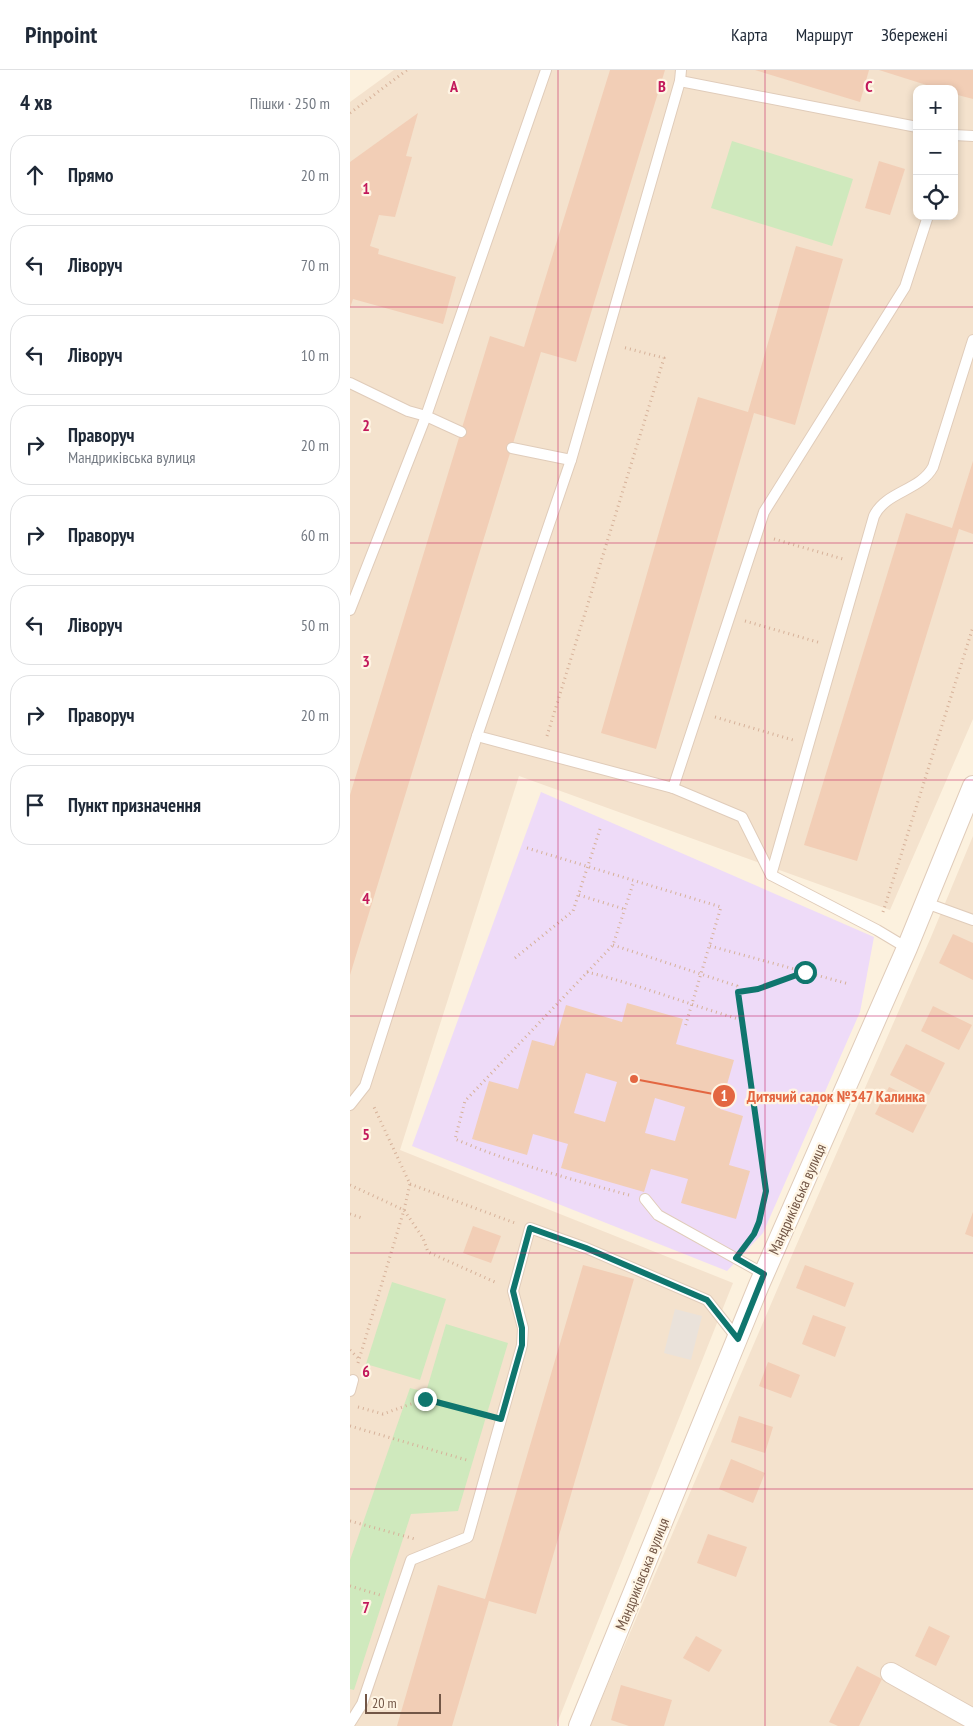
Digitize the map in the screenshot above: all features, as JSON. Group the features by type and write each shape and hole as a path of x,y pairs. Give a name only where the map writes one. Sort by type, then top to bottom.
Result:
{"street":[{"name":"Мандриківська вулиця","path":"579,1726 764,1274 907,948 973,786"},
{"path":"891,1673 973,1719"}],"lane":[{"path":"350,610 426,416 546,70"},
{"path":"350,1105 365,1086 476,736 570,460 680,81 681,70"},
{"path":"680,81 913,126"},
{"path":"958,135 973,136"},
{"path":"673,788 764,512 904,287 927,220"},
{"path":"771,875 874,516 878,507 922,481 929,476 934,468 973,340"},
{"path":"350,383 408,411 426,416 461,432"},
{"path":"512,448 570,460"},
{"path":"476,736 673,788 742,818 771,875 877,930 907,948"},
{"path":"926,903 973,920"},
{"path":"645,1199 658,1215 764,1274"},
{"path":"350,1723 362,1704 411,1560 468,1537 522,1345 522,1328 513,1291 530,1228 586,1248 707,1300 738,1339"},
{"path":"350,1391 353,1380"}],"path":[{"path":"350,113 406,70"},
{"path":"542,753 664,358 605,342"},
{"path":"756,534 860,564"},
{"path":"729,617 836,647"},
{"path":"877,930 973,627"},
{"path":"698,712 808,744"},
{"path":"515,958 573,911 601,826"},
{"path":"527,848 721,907 685,1028"},
{"path":"634,881 613,945 465,1101 455,1139 546,1172 645,1199"},
{"path":"579,895 624,909"},
{"path":"613,945 737,986 766,1191 759,1222 754,1234 736,1258"},
{"path":"710,946 849,984"},
{"path":"587,972 628,982 692,1005 742,1020"},
{"path":"738,992 758,989 805,972"},
{"path":"353,1380 410,1184 365,1086"},
{"path":"410,1184 530,1228"},
{"path":"350,1185 404,1210 423,1238 428,1252 513,1291"},
{"path":"350,1214 362,1218"},
{"path":"350,1350 359,1359"},
{"path":"350,1405 383,1414 425,1399 501,1419"},
{"path":"350,1426 488,1466"},
{"path":"350,1521 442,1547"},
{"path":"350,1586 397,1601"}],"shaded area":[{"path":"394,70 973,70 973,719 890,910 519,776 400,1150 733,1283 556,1726 350,1726 350,102"},
{"path":"541,792 874,937 860,1012 763,1233 727,1271 412,1146"},
{"path":"973,836 973,1726 590,1726 931,937"},
{"path":"675,1309 702,1316 691,1360 664,1353"}],"green space":[{"path":"732,141 853,179 832,246 711,208"},
{"path":"392,1282 446,1299 420,1380 366,1364"},
{"path":"446,1324 508,1343 458,1511 411,1514 354,1690 350,1689 350,1560 410,1388 426,1392"}],"building":[{"path":"610,70 665,70 576,362 541,352 350,975 350,795 490,336 524,347"},
{"path":"755,70 869,70 860,102"},
{"path":"879,70 973,70 973,99 958,95 958,85 926,85"},
{"path":"418,113 406,156 412,157 395,217 379,215 370,246 379,249 378,254 456,277 443,324 353,299 350,308 350,162"},
{"path":"879,161 905,169 890,215 865,208"},
{"path":"796,246 843,259 795,425 754,413 656,749 601,733 698,397 748,412"},
{"path":"973,461 973,534 959,529 857,861 804,845 906,513 952,528"},
{"path":"953,934 973,943 973,980 939,963"},
{"path":"627,1003 683,1019 676,1044 734,1060 720,1109 743,1116 729,1165 750,1171 736,1219 681,1203 688,1179 651,1169 644,1192 561,1168 568,1144 533,1134 527,1155 472,1139 489,1081 518,1089 532,1040 554,1046 566,1005 622,1022","holes":["586,1073 617,1082 605,1122 574,1113","655,1098 685,1107 675,1141 645,1133"]},
{"path":"933,1006 972,1025 959,1050 921,1031"},
{"path":"906,1044 945,1063 929,1095 890,1075"},
{"path":"889,1087 927,1105 913,1133 875,1114"},
{"path":"973,1212 973,1237 965,1234"},
{"path":"473,1226 501,1236 491,1263 463,1253"},
{"path":"583,1265 634,1279 536,1614 489,1601 452,1726 397,1726 438,1585 485,1599"},
{"path":"805,1265 854,1283 845,1307 796,1288"},
{"path":"813,1315 846,1327 835,1357 802,1344"},
{"path":"768,1362 800,1375 791,1398 759,1386"},
{"path":"739,1416 773,1427 765,1453 731,1442"},
{"path":"731,1459 765,1473 753,1503 719,1489"},
{"path":"708,1534 747,1547 736,1577 697,1563"},
{"path":"929,1626 950,1636 936,1666 915,1656"},
{"path":"696,1636 722,1650 709,1672 683,1658"},
{"path":"857,1666 882,1679 859,1726 838,1726 829,1722"},
{"path":"621,1685 672,1700 664,1726 629,1726 611,1720"}],"place":[{"name":"Дитячий садок №347 Калинка","path":"634,1079"}],"route":[{"path":"425,1399 501,1419 522,1345 522,1328 513,1291 530,1228 586,1248 707,1300 738,1339 764,1274 736,1258 754,1234 759,1222 766,1191 738,992 758,989 805,972"}]}
